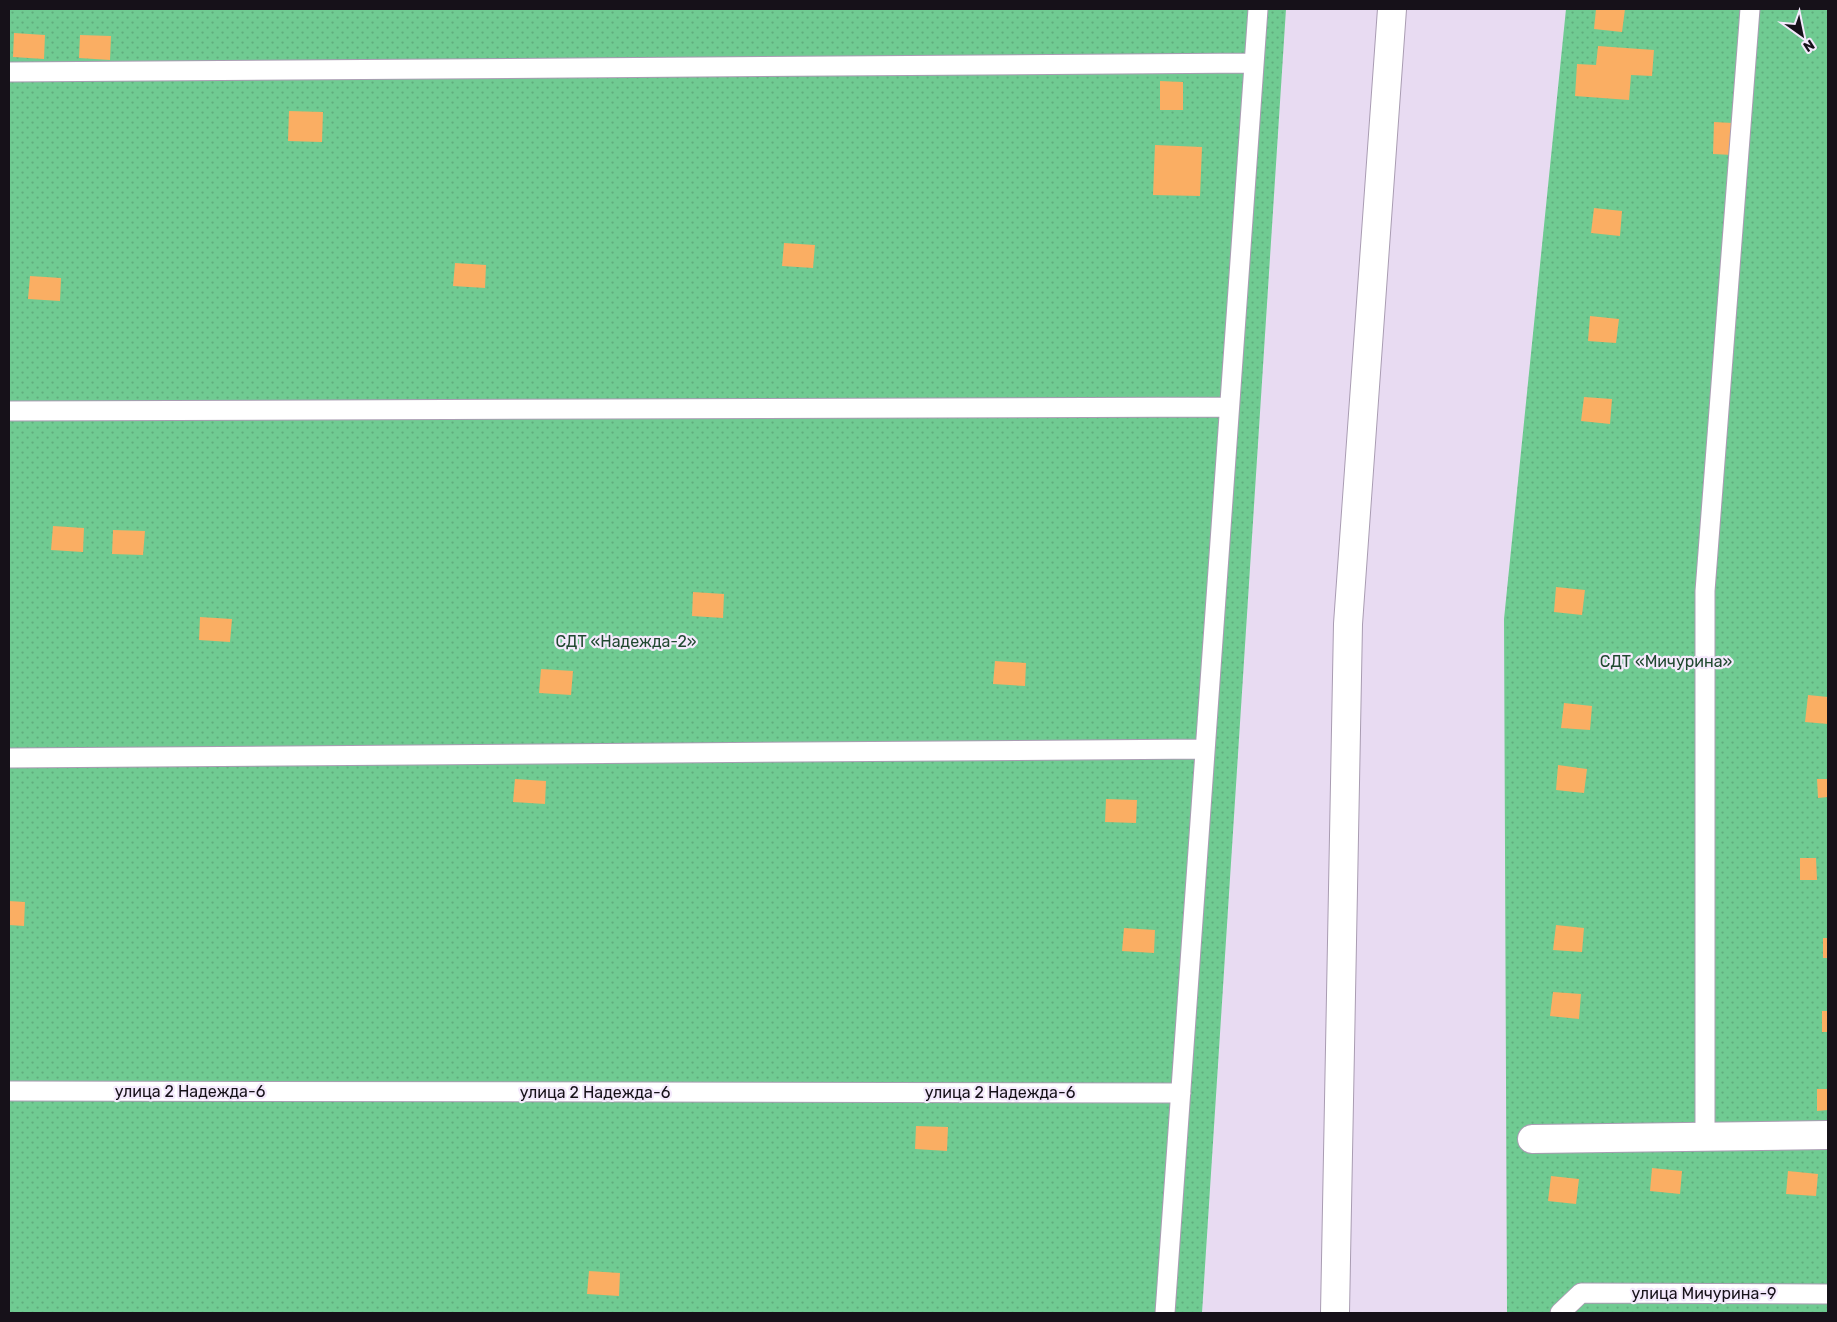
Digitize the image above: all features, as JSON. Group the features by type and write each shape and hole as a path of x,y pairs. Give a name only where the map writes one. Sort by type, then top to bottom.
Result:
{"street":[{"path":"1335,1313 1348,624 1392,9"},
{"path":"1532,1139 1828,1135"}],"lane":[{"path":"1165,1313 1258,9"},
{"path":"1705,1136 1705,591 1750,9"},
{"path":"9,72 1254,63"},
{"path":"9,411 1229,407"},
{"path":"9,758 1205,749"},
{"name":"улица 2 Надежда-6","path":"9,1091 1180,1093"},
{"name":"улица Мичурина-9","path":"1560,1313 1580,1293 1828,1294"}],"green space":[{"name":"СДТ «Надежда-2»","path":"9,9 1286,9 1202,1313 9,1313"},
{"name":"СДТ «Мичурина»","path":"1566,9 1828,9 1828,1313 1507,1313 1504,619"}],"building":[{"path":"1596,9 1625,9 1622,32 1594,29"},
{"path":"14,33 45,35 44,59 13,57"},
{"path":"80,35 111,36 110,60 79,58"},
{"path":"1598,46 1654,50 1652,76 1631,75 1629,100 1575,96 1577,64 1596,65"},
{"path":"1160,81 1183,82 1183,110 1160,110"},
{"path":"289,111 323,112 322,142 288,141"},
{"path":"1714,122 1733,123 1732,155 1713,154"},
{"path":"1155,145 1202,147 1200,196 1153,195"},
{"path":"1594,208 1622,211 1620,236 1591,233"},
{"path":"784,243 815,245 813,268 782,266"},
{"path":"455,263 486,265 485,288 453,286"},
{"path":"30,276 61,278 60,301 28,299"},
{"path":"1590,316 1619,319 1616,343 1588,341"},
{"path":"1584,397 1612,399 1610,424 1581,421"},
{"path":"53,526 84,528 83,552 51,550"},
{"path":"113,530 145,531 143,555 112,554"},
{"path":"1556,587 1585,590 1582,615 1554,612"},
{"path":"693,592 724,594 723,618 692,616"},
{"path":"200,617 232,619 230,642 199,640"},
{"path":"995,661 1026,663 1025,686 993,684"},
{"path":"541,669 573,671 571,695 539,693"},
{"path":"1808,695 1828,697 1828,724 1805,722"},
{"path":"1564,703 1592,706 1590,730 1561,728"},
{"path":"1558,765 1587,769 1584,793 1556,790"},
{"path":"515,779 546,781 545,804 513,802"},
{"path":"1817,779 1828,779 1828,797 1818,798"},
{"path":"1106,799 1137,800 1136,823 1105,822"},
{"path":"1800,858 1816,858 1817,880 1800,880"},
{"path":"9,901 25,902 24,926 9,925"},
{"path":"1556,925 1584,928 1582,952 1553,950"},
{"path":"1124,928 1155,930 1154,953 1122,951"},
{"path":"1823,938 1828,938 1828,958 1823,958"},
{"path":"1553,992 1581,994 1579,1019 1550,1016"},
{"path":"1822,1011 1828,1011 1828,1032 1822,1032"},
{"path":"1817,1089 1828,1089 1828,1110 1817,1111"},
{"path":"916,1126 948,1127 947,1151 915,1149"},
{"path":"1652,1168 1682,1171 1680,1194 1650,1191"},
{"path":"1788,1171 1818,1174 1816,1196 1786,1194"},
{"path":"1551,1176 1579,1179 1576,1204 1548,1201"},
{"path":"589,1271 620,1273 619,1296 587,1294"}]}
